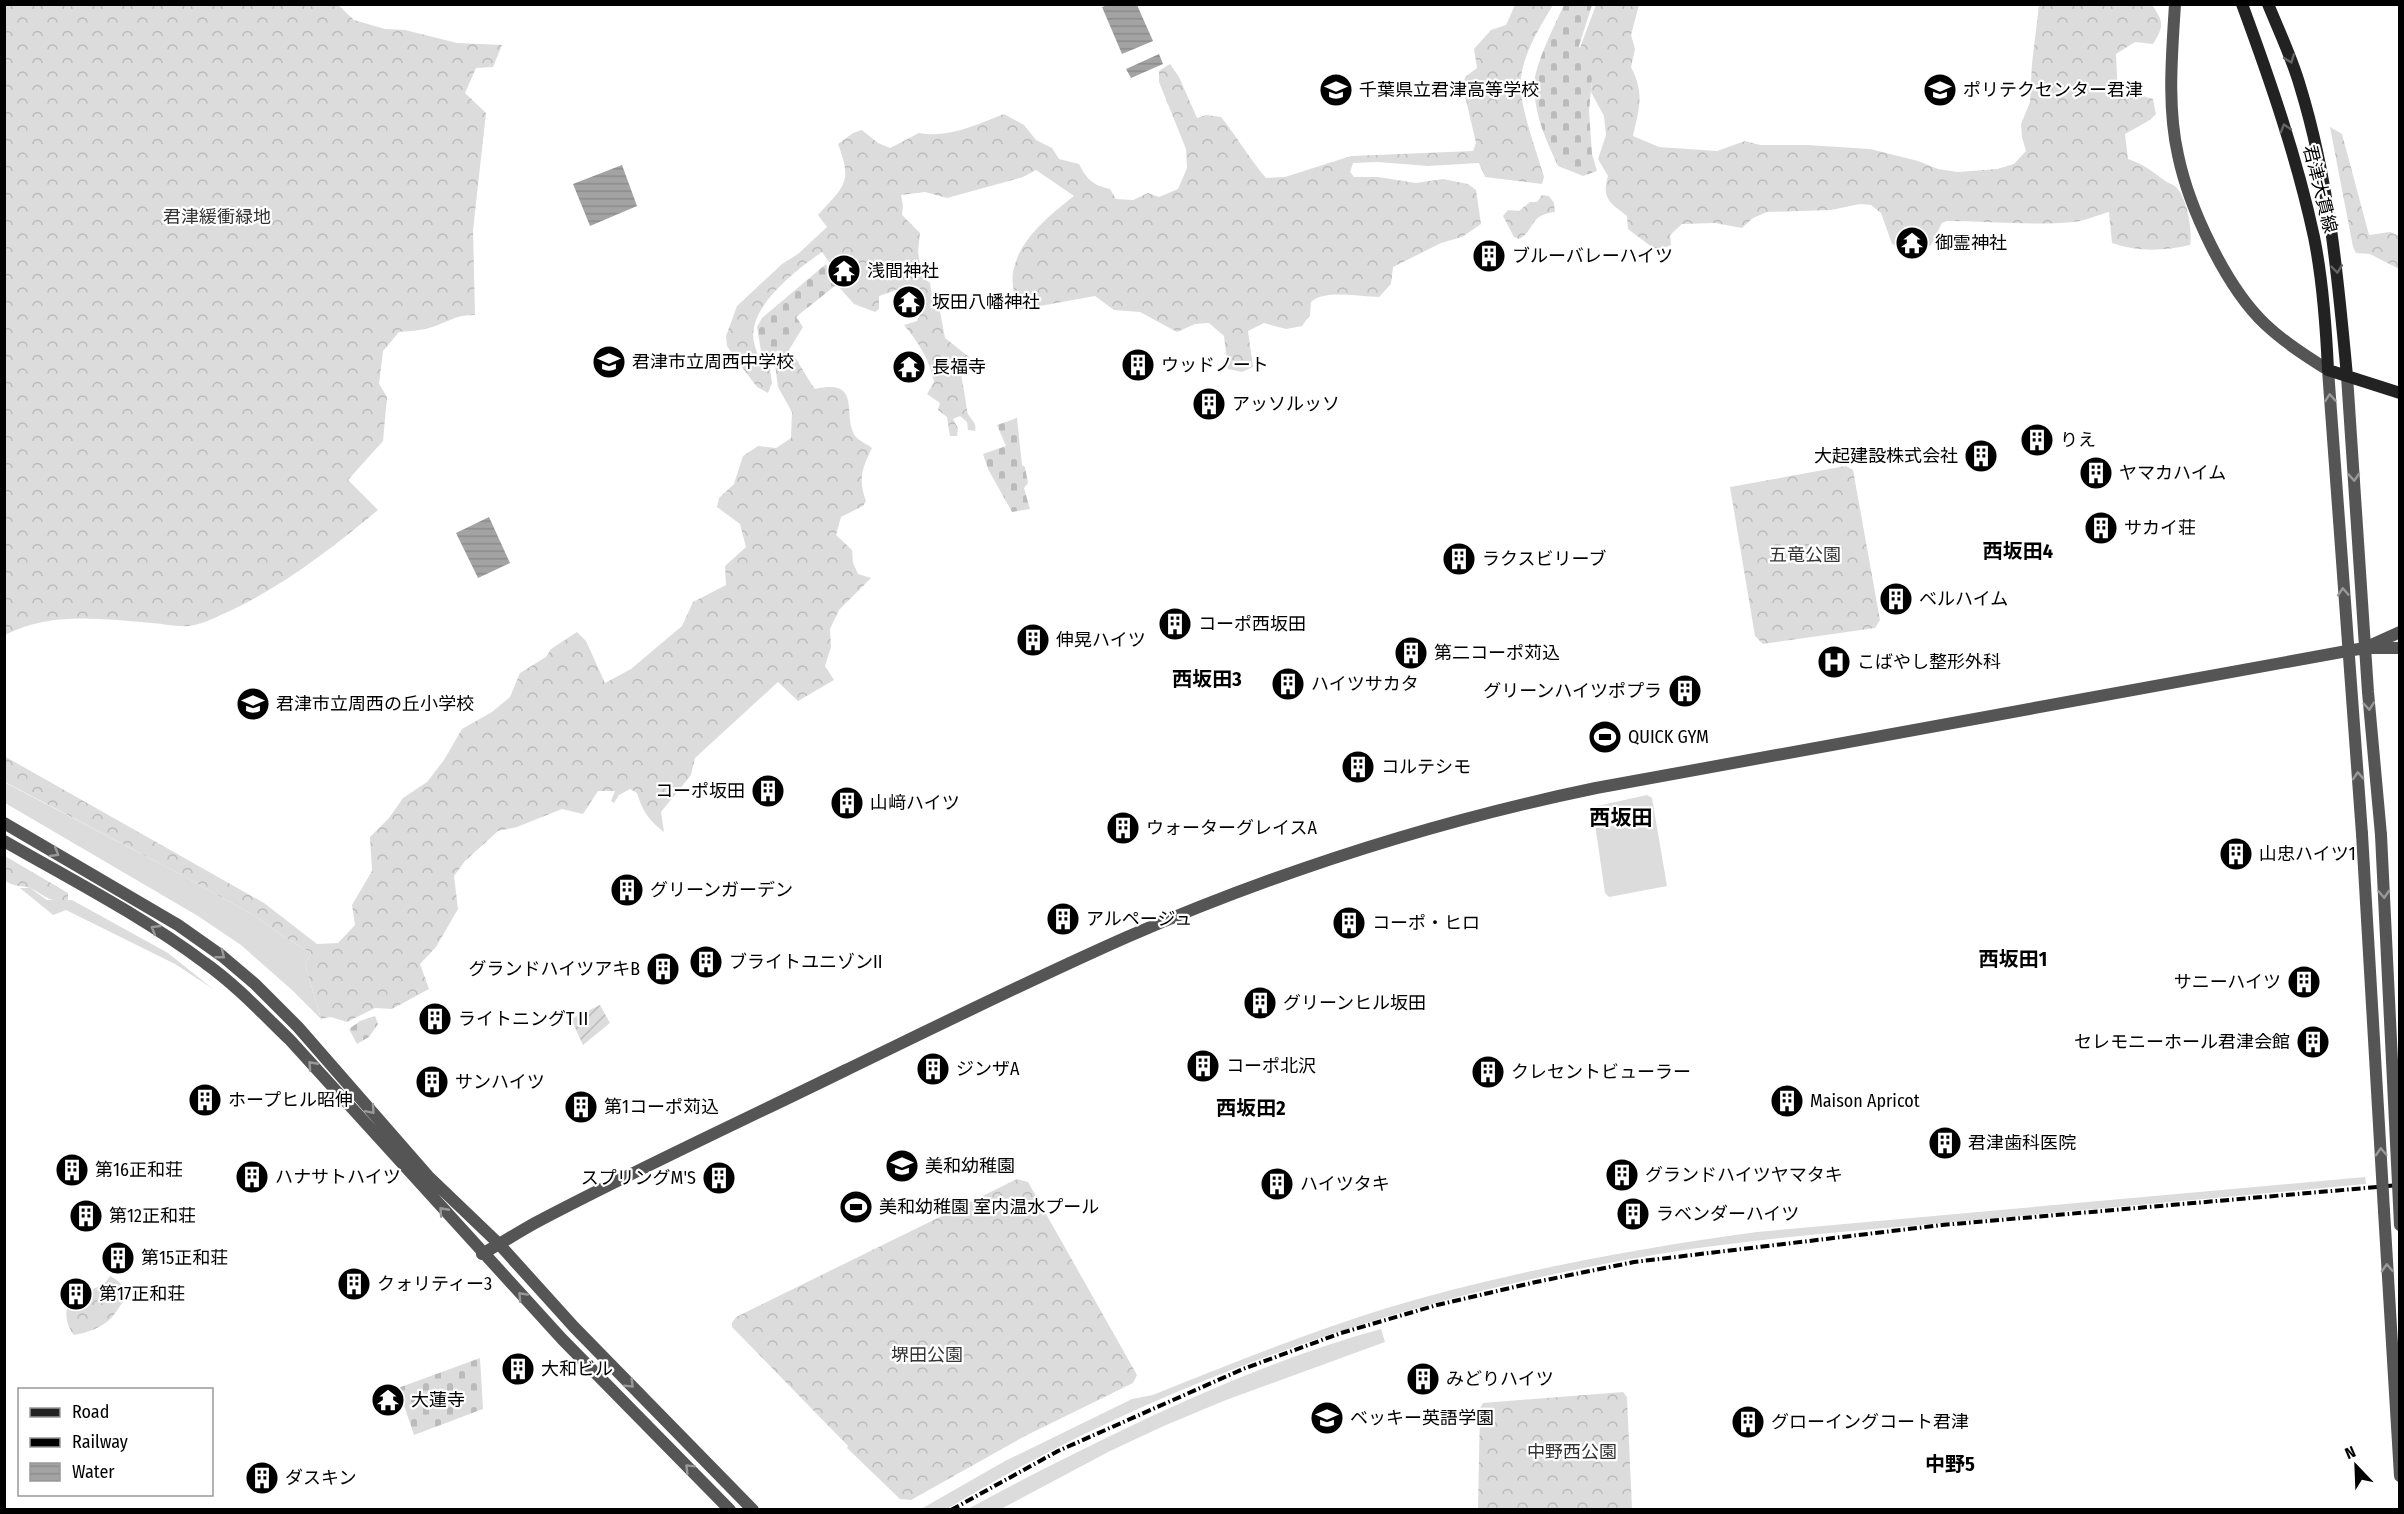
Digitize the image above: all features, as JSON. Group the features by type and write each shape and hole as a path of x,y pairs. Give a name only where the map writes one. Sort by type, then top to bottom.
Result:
{"main road":[{"name":"君津大貫線","path":"2242,4 2272,86 2296,165 2314,238 2322,290 2328,370"},
{"name":"君津大貫線","path":"2268,4 2300,84 2319,158 2337,268 2347,376"},
{"path":"2328,370 2400,393"}],"street":[{"path":"2175,4 2172,105 2177,154 2188,197 2220,262 2264,324 2328,370 2362,834 2400,1476"},
{"path":"2347,376 2365,648 2381,835 2400,1225"},
{"path":"2365,648 2400,632"},
{"path":"482,1254 534,1224 716,1134 1128,937 1246,890 1350,853 1486,814 1589,789 2365,648 2400,648"},
{"path":"4,823 178,925 222,956 255,984 298,1028 428,1176 499,1244 574,1327 753,1509"},
{"path":"4,841 166,936 206,963 245,996 290,1040 482,1254 562,1339 730,1509"}],"green space":[{"name":"君津緩衝緑地","path":"5,4 338,5 354,20 385,29 405,30 457,43 502,45 493,67 476,68 465,93 486,113 473,230 475,315 460,317 428,328 399,332 383,351 379,384 387,397 383,441 348,480 378,510 290,577 252,600 200,624 180,626 77,618 40,622 5,635"},
{"path":"1515,5 1553,5 1529,48 1521,77 1522,99 1544,177 1542,184 1485,177 1479,163 1428,166 1378,162 1353,163 1350,172 1354,177 1378,177 1416,183 1443,179 1468,184 1476,190 1481,224 1462,237 1441,243 1393,267 1391,284 1379,297 1334,295 1317,298 1311,302 1310,315 1302,326 1286,329 1264,323 1248,331 1253,367 1242,372 1228,369 1224,336 1209,323 1195,324 1177,332 1140,312 1114,310 1095,296 1018,310 1013,289 1017,257 1038,228 1074,196 1036,170 1023,177 947,198 925,192 901,195 902,215 920,233 918,252 922,277 930,283 933,303 939,306 945,338 969,357 969,365 961,375 968,414 975,424 975,431 968,430 967,422 960,416 953,419 958,428 957,436 950,436 947,417 938,410 940,403 927,394 934,382 929,366 919,345 904,325 917,321 922,311 913,288 902,288 879,296 879,309 875,312 854,304 838,286 834,269 822,252 774,292 757,319 753,332 755,346 760,359 770,369 772,383 768,393 757,387 727,346 726,336 737,306 782,264 798,254 827,227 818,215 840,190 843,183 845,167 838,144 853,133 862,130 878,143 890,148 919,133 951,132 1004,114 1024,125 1036,140 1052,148 1059,159 1079,164 1091,181 1110,189 1116,199 1133,200 1148,193 1159,197 1178,189 1187,168 1186,149 1159,82 1159,71 1170,64 1179,77 1197,118 1206,115 1221,117 1266,178 1285,177 1351,156 1473,151 1476,143 1463,87 1465,77 1477,68 1474,49 1491,30 1506,25"},
{"path":"1564,5 1592,5 1579,46 1592,78 1589,111 1592,154 1597,171 1583,176 1558,166 1536,108 1534,87 1537,68"},
{"path":"1596,5 1639,5 1631,35 1635,49 1631,67 1638,85 1640,101 1633,136 1659,147 1717,151 1745,141 1760,145 1870,149 1918,161 1938,169 1958,172 1997,169 2014,164 2026,151 2021,124 2030,102 2039,5 2152,5 2161,24 2153,44 2135,42 2116,54 2118,96 2133,93 2153,99 2156,114 2125,134 2128,159 2147,168 2175,186 2180,192 2188,215 2191,232 2190,245 2150,250 2112,243 2109,212 2078,221 2057,223 1947,221 1942,223 1931,245 1917,254 1892,244 1881,213 1871,205 1860,204 1831,210 1767,212 1753,218 1742,228 1715,223 1682,224 1670,235 1671,245 1657,251 1628,229 1627,216 1612,204 1607,196 1608,176 1598,159 1606,135 1604,116 1591,92 1592,78 1578,53"},
{"path":"2330,127 2342,134 2369,235 2390,232 2399,236 2399,269 2370,254 2356,253 2353,247"},
{"path":"1542,195 1549,196 1554,203 1555,212 1540,216 1524,235 1519,239 1514,237 1503,216 1508,210 1519,211 1530,202 1537,202"},
{"path":"826,264 836,285 796,317 803,327 789,350 778,350 773,354 761,351 757,327 762,318"},
{"path":"778,350 789,350 815,389 830,387 840,389 846,394 852,429 856,437 872,448 862,474 866,501 863,506 841,517 836,535 852,550 853,563 858,574 871,578 839,610 830,629 831,647 825,666 834,680 798,701 778,682 695,758 691,775 661,812 664,832 647,815 637,793 630,789 619,795 614,803 611,801 615,791 598,791 583,814 562,809 517,827 498,831 465,861 454,876 458,909 436,947 420,964 429,989 392,1009 375,1008 347,1022 331,1017 321,1019 305,964 311,953 257,917 5,782 4,756 264,903 317,944 338,943 355,925 352,905 372,871 370,837 389,818 403,798 427,782 444,760 462,729 492,712 510,697 520,673 546,657 551,649 577,632 586,641 605,683 631,669 682,626 693,602 726,585 725,566 746,547 740,524 717,507 719,498 734,484 743,456 758,446 776,448 791,438 792,412 778,387 775,364"},
{"path":"1017,418 1022,465 1025,467 1028,483 1024,488 1030,509 1012,512 988,469 983,454 1006,446 997,425"},
{"name":"五竜公園","path":"1846,466 1853,470 1880,620 1875,628 1763,644 1755,636 1730,487"},
{"path":"4,782 257,917 311,953 305,964 321,1019 241,945 198,916 5,803"},
{"path":"1647,795 1652,798 1667,886 1609,897 1605,893 1593,810 1597,806"},
{"path":"5,856 68,893 68,901 52,900 29,888 5,881"},
{"path":"20,888 30,888 47,900 72,900 168,953 213,989 175,964 66,910 53,915"},
{"path":"600,1005 610,1023 583,1045 571,1019"},
{"path":"375,1016 378,1024 369,1037 357,1044 349,1029 360,1021"},
{"path":"2365,1177 2366,1184 1732,1244 1659,1254 1473,1293 1291,1348 1202,1382 1114,1420 1029,1462 947,1509 921,1509 1005,1461 1132,1399 1153,1395 1298,1338 1357,1318 1478,1283 1617,1254 1757,1232"},
{"name":"堺田公園","path":"1017,1179 1028,1182 1137,1375 1133,1383 1025,1436 911,1500 900,1499 847,1448 848,1446 732,1327 732,1323 736,1317"},
{"path":"110,1276 122,1285 129,1298 105,1323 90,1331 74,1335 66,1317 70,1304 88,1296 90,1291 106,1282"},
{"path":"1381,1329 1385,1342 1226,1400 1166,1425 1110,1451 1001,1509 968,1509 1088,1447 1207,1391 1310,1351"},
{"path":"480,1358 483,1409 414,1435 398,1388"},
{"name":"中野西公園","path":"1623,1392 1627,1397 1632,1509 1478,1509 1480,1408 1483,1403"}],"water":[{"path":"1137,5 1153,41 1122,54 1102,7"},
{"path":"1159,54 1163,64 1131,78 1126,69"},
{"path":"622,165 637,206 590,226 573,184"},
{"path":"489,517 510,563 478,578 456,533"}],"railway":[{"path":"951,1510 1058,1451 1243,1369 1341,1333 1437,1305 1536,1282 1634,1262 1942,1225 2400,1185"}],"place":[{"name":"千葉県立君津高等学校","path":"1336,90"},
{"name":"ポリテクセンター君津","path":"1940,90"},
{"name":"御霊神社","path":"1912,243"},
{"name":"ブルーバレーハイツ","path":"1489,256"},
{"name":"浅間神社","path":"844,271"},
{"name":"坂田八幡神社","path":"909,302"},
{"name":"君津市立周西中学校","path":"609,362"},
{"name":"ウッドノート","path":"1138,365"},
{"name":"長福寺","path":"909,367"},
{"name":"アッソルッソ","path":"1209,404"},
{"name":"りえ","path":"2037,440"},
{"name":"大起建設株式会社","path":"1981,456"},
{"name":"ヤマカハイム","path":"2096,473"},
{"name":"サカイ荘","path":"2101,528"},
{"name":"ラクスビリーブ","path":"1459,559"},
{"name":"ベルハイム","path":"1896,599"},
{"name":"コーポ西坂田","path":"1175,624"},
{"name":"伸晃ハイツ","path":"1033,640"},
{"name":"第二コーポ苅込","path":"1411,653"},
{"name":"こばやし整形外科","path":"1834,662"},
{"name":"ハイツサカタ","path":"1288,684"},
{"name":"グリーンハイツポプラ","path":"1685,691"},
{"name":"君津市立周西の丘小学校","path":"253,704"},
{"name":"QUICK GYM","path":"1605,737"},
{"name":"コルテシモ","path":"1358,767"},
{"name":"コーポ坂田","path":"768,791"},
{"name":"山﨑ハイツ","path":"847,803"},
{"name":"ウォーターグレイスA","path":"1123,828"},
{"name":"山忠ハイツ1","path":"2236,854"},
{"name":"グリーンガーデン","path":"627,890"},
{"name":"アルページュ","path":"1063,919"},
{"name":"コーポ・ヒロ","path":"1349,923"},
{"name":"ブライトユニゾンII","path":"706,962"},
{"name":"グランドハイツアキB","path":"663,969"},
{"name":"サニーハイツ","path":"2304,982"},
{"name":"グリーンヒル坂田","path":"1260,1003"},
{"name":"ライトニングTⅡ","path":"435,1019"},
{"name":"セレモニーホール君津会館","path":"2313,1042"},
{"name":"コーポ北沢","path":"1203,1066"},
{"name":"ジンザA","path":"933,1069"},
{"name":"クレセントビューラー","path":"1488,1072"},
{"name":"サンハイツ","path":"432,1082"},
{"name":"ホープヒル昭伸","path":"205,1100"},
{"name":"Maison Apricot","path":"1787,1101"},
{"name":"第1コーポ苅込","path":"581,1107"},
{"name":"君津歯科医院","path":"1945,1143"},
{"name":"美和幼稚園","path":"902,1166"},
{"name":"第16正和荘","path":"72,1170"},
{"name":"グランドハイツヤマタキ","path":"1622,1175"},
{"name":"ハナサトハイツ","path":"252,1177"},
{"name":"スプリングM'S","path":"719,1178"},
{"name":"ハイツタキ","path":"1277,1184"},
{"name":"美和幼稚園 室内温水プール","path":"856,1207"},
{"name":"ラベンダーハイツ","path":"1633,1214"},
{"name":"第12正和荘","path":"86,1216"},
{"name":"第15正和荘","path":"118,1258"},
{"name":"クォリティー3","path":"354,1284"},
{"name":"第17正和荘","path":"76,1294"},
{"name":"大和ビル","path":"518,1369"},
{"name":"みどりハイツ","path":"1423,1379"},
{"name":"大蓮寺","path":"388,1400"},
{"name":"ベッキー英語学園","path":"1327,1418"},
{"name":"グローイングコート君津","path":"1748,1422"},
{"name":"ダスキン","path":"262,1478"}],"district":[{"name":"西坂田4","path":"2018,551"},
{"name":"西坂田3","path":"1207,679"},
{"name":"西坂田","path":"1621,818"},
{"name":"西坂田1","path":"2013,959"},
{"name":"西坂田2","path":"1251,1108"},
{"name":"中野5","path":"1950,1464"}]}
